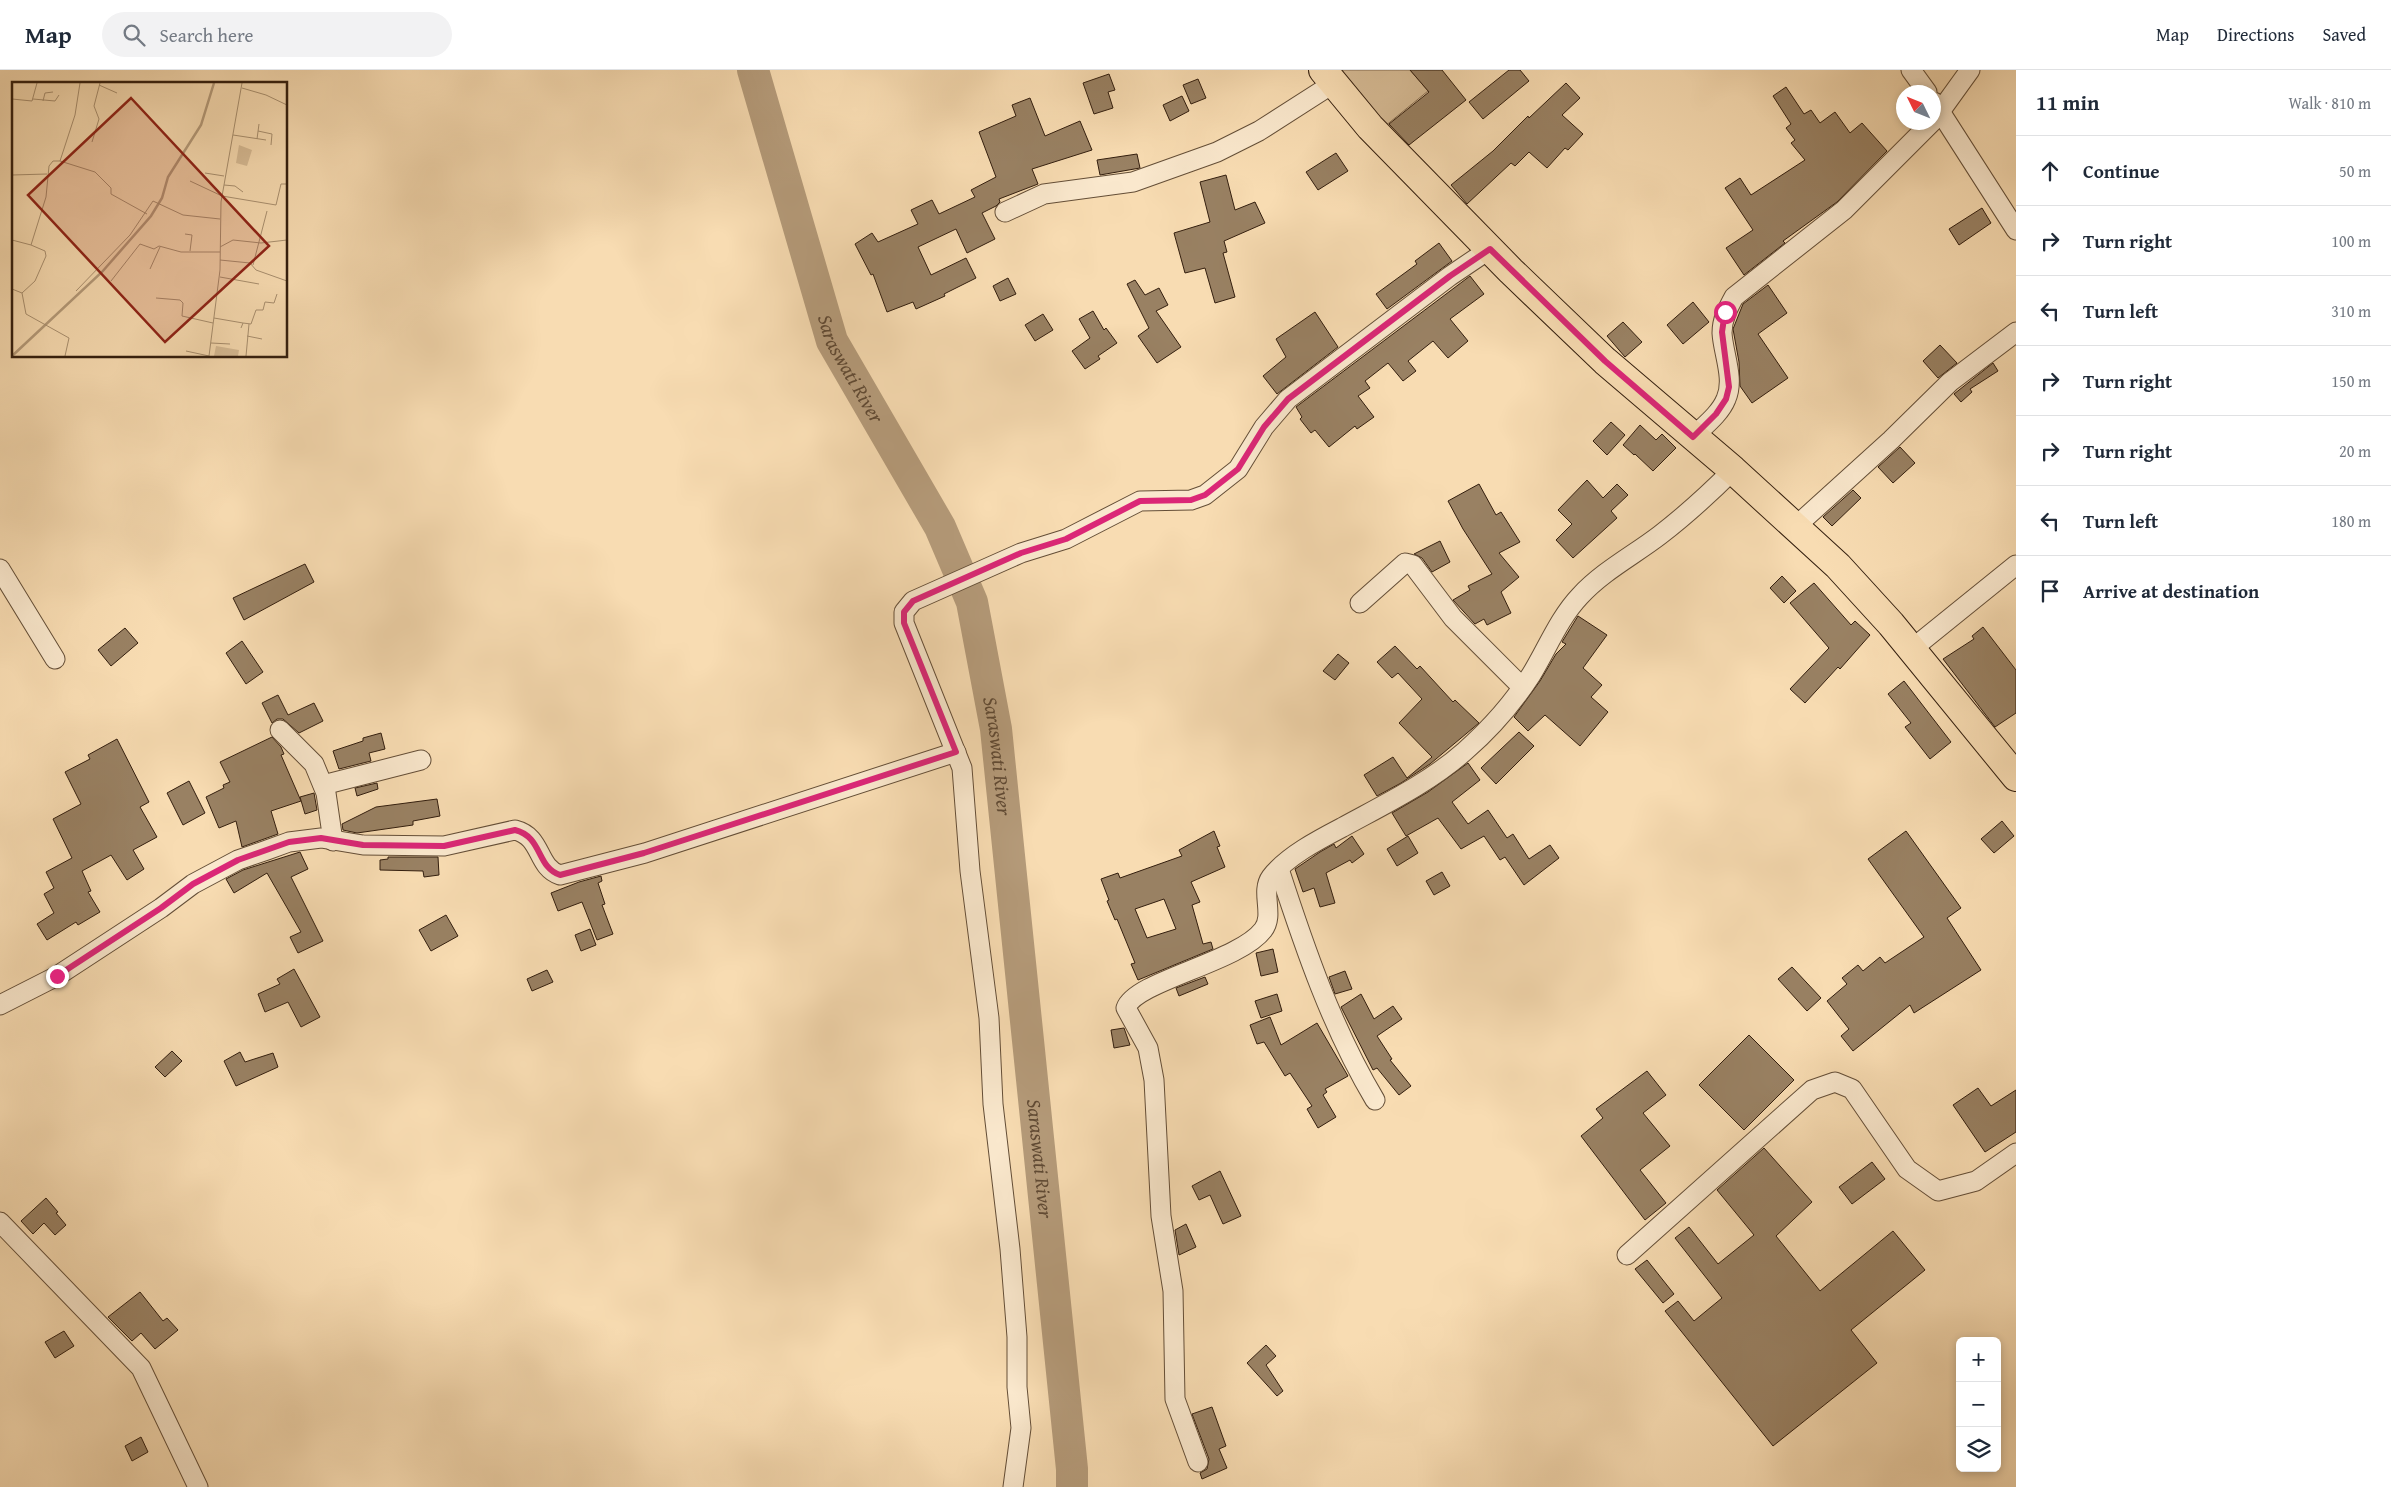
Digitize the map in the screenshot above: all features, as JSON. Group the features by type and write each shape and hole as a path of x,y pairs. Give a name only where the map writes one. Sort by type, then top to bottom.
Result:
{"main road":[{"path":"1333,76 1370,127 1490,249 1605,361 1733,470 1844,573 1912,649 2016,777"}],"street":[{"path":"1912,70 1922,85"},
{"path":"1941,107 1970,70"},
{"path":"1005,212 1044,194 1133,182 1217,152 1259,131 1333,76"},
{"path":"1941,124 2016,230"},
{"path":"1693,437 1716,414 1726,399 1729,387 1722,332 1725,312 1734,297 1844,210 1921,130"},
{"path":"1013,1487 1021,1428 1010,1249 993,1104 989,1018 970,871 962,768 904,623 904,612 913,601 1021,553 1066,539 1140,501 1191,500 1205,495 1238,469 1264,427 1288,399 1443,281 1490,249"},
{"path":"1795,527 1891,440 1950,382 2016,332"},
{"path":"1198,1462 1175,1399 1173,1291 1162,1216 1154,1080 1148,1048 1126,1008 1132,999 1152,987 1186,971 1216,962 1265,929 1268,916 1267,887 1270,878 1279,869 1308,846 1428,780 1471,745 1504,713 1578,597 1599,578 1660,535 1702,500 1733,470"},
{"path":"1360,603 1405,563 1413,565 1453,618 1522,687"},
{"path":"1912,649 2016,565"},
{"path":"0,569 55,659"},
{"path":"280,730 314,764 323,785 333,840"},
{"path":"0,1005 57,976 161,908 193,884 238,860 289,842 321,838 363,845 444,846 515,830 524,832 533,839 547,866 553,872 560,875 644,853 956,752"},
{"path":"323,785 421,760"},
{"path":"1279,869 1301,936 1335,1023 1350,1059 1375,1100"},
{"path":"1626,1255 1812,1090 1834,1082 1852,1089 1907,1169 1938,1191 1976,1181 2016,1153"},
{"path":"0,1222 141,1368 198,1487"}],"shaded area":[{"path":"1331,70 1410,70 1428,91 1379,131"}],"building":[{"path":"1410,70 1442,70 1466,100 1409,145 1389,124 1429,92"},
{"path":"1509,70 1520,70 1529,81 1483,119 1469,102"},
{"path":"1109,74 1115,90 1108,92 1113,108 1094,114 1083,83"},
{"path":"1198,79 1206,98 1191,104 1183,85"},
{"path":"1566,83 1580,98 1562,115 1583,134 1568,150 1565,148 1547,168 1529,152 1515,166 1511,163 1467,204 1451,185 1493,151 1528,116 1529,118"},
{"path":"1786,87 1804,114 1811,110 1820,123 1835,112 1850,133 1862,123 1887,151 1837,202 1783,241 1785,243 1744,275 1726,248 1753,230 1725,188 1740,178 1751,195 1805,160 1791,143 1795,140 1786,128 1791,124 1773,96"},
{"path":"1182,96 1189,111 1170,121 1163,105"},
{"path":"1030,98 1045,136 1080,121 1092,150 1032,169 1038,184 999,199 1000,202 996,206 982,213 995,239 967,253 956,229 918,247 931,275 966,258 976,278 944,294 945,296 916,309 913,302 887,312 873,274 871,275 855,244 872,233 878,242 918,224 911,210 932,200 939,214 975,197 971,190 996,177 979,132 1016,116 1012,105"},
{"path":"1336,153 1348,171 1318,190 1306,172"},
{"path":"1137,154 1140,168 1100,175 1097,160"},
{"path":"1226,175 1235,210 1255,202 1265,223 1224,241 1227,252 1223,253 1235,297 1215,303 1205,268 1185,273 1174,233 1210,222 1200,182"},
{"path":"1982,208 1991,223 1959,245 1949,229"},
{"path":"1439,243 1452,261 1387,309 1376,294 1417,264 1415,261"},
{"path":"1470,276 1484,294 1450,319 1468,341 1448,358 1433,341 1408,361 1416,371 1403,381 1388,363 1365,381 1370,388 1358,396 1374,417 1357,429 1355,426 1329,447 1315,430 1311,433 1300,419 1302,417 1296,407"},
{"path":"1008,278 1016,294 1000,301 993,286"},
{"path":"1135,280 1145,295 1159,288 1168,305 1156,311 1181,347 1157,363 1138,336 1149,328 1127,284"},
{"path":"1768,285 1787,313 1758,334 1788,378 1752,403 1740,386 1739,362 1733,329 1743,304"},
{"path":"1693,302 1709,322 1683,344 1667,325"},
{"path":"1093,311 1104,330 1106,328 1117,343 1098,356 1100,359 1085,369 1072,351 1090,338 1079,319"},
{"path":"1315,312 1338,347 1277,394 1263,376 1286,357 1276,339"},
{"path":"1043,314 1053,330 1035,341 1025,325"},
{"path":"1623,322 1642,342 1625,357 1607,336"},
{"path":"1940,345 1957,363 1938,378 1923,361"},
{"path":"1993,363 1998,371 1970,389 1972,392 1961,402 1954,394"},
{"path":"1611,422 1625,435 1607,455 1593,441"},
{"path":"1640,425 1656,440 1662,434 1676,448 1653,471 1623,445"},
{"path":"1900,447 1915,463 1893,483 1878,467"},
{"path":"1587,480 1603,498 1617,484 1628,495 1611,511 1617,518 1573,558 1556,540 1572,524 1558,510"},
{"path":"1479,484 1496,515 1501,512 1520,542 1499,553 1519,577 1501,592 1511,613 1487,625 1484,619 1475,624 1453,600 1470,590 1468,586 1492,574 1463,529 1448,501"},
{"path":"1853,490 1861,498 1832,526 1823,517"},
{"path":"1440,541 1450,562 1432,572 1422,558 1414,554"},
{"path":"305,564 314,582 244,620 233,598"},
{"path":"1782,576 1796,591 1784,603 1770,588"},
{"path":"1814,583 1851,625 1855,621 1870,635 1840,669 1838,667 1805,703 1790,689 1829,648 1790,603"},
{"path":"1578,616 1607,635 1583,668 1602,685 1591,697 1608,712 1580,746 1545,715 1528,731 1514,717 1540,681 1556,654 1566,644 1562,642"},
{"path":"1983,627 2016,670 2016,713 1995,727 1943,659 1974,639 1972,636"},
{"path":"125,628 138,643 111,666 98,650"},
{"path":"242,641 263,672 246,684 226,653"},
{"path":"1395,646 1417,669 1420,666 1453,702 1455,700 1479,723 1430,764 1401,783 1377,796 1364,775 1393,757 1407,778 1432,757 1399,723 1422,699 1398,673 1392,678 1377,662"},
{"path":"1338,654 1349,663 1335,680 1323,671"},
{"path":"1904,681 1951,742 1930,759 1905,727 1911,723 1888,694"},
{"path":"278,695 288,715 314,703 323,721 299,733 283,719 277,719 272,723 262,703"},
{"path":"1519,732 1534,746 1496,784 1481,768"},
{"path":"381,733 385,749 369,753 371,761 339,769 333,751 363,741 363,738"},
{"path":"272,737 281,747 284,754 281,755 301,801 271,811 278,834 242,847 236,821 219,828 206,797 224,788 223,785 230,782 220,762"},
{"path":"117,739 149,802 140,807 157,837 133,850 144,869 127,880 111,855 82,871 91,891 88,892 100,912 78,925 76,922 47,940 37,924 54,913 44,894 54,888 46,872 72,858 53,819 81,804 65,772 90,759 88,755"},
{"path":"1468,763 1480,780 1452,802 1468,824 1488,810 1507,838 1513,834 1529,859 1550,845 1559,858 1524,885 1505,857 1500,860 1484,836 1461,849 1438,818 1406,836 1392,813 1428,792"},
{"path":"189,781 205,813 183,825 167,793"},
{"path":"377,783 378,789 357,796 355,788"},
{"path":"314,793 317,810 305,814 300,797"},
{"path":"437,799 440,816 413,821 413,825 357,833 343,830 342,824 376,807"},
{"path":"2002,821 2014,836 1994,853 1981,839"},
{"path":"1214,831 1220,846 1217,847 1225,867 1191,882 1200,902 1192,905 1203,944 1211,942 1213,949 1138,980 1131,964 1135,963 1117,919 1115,920 1107,901 1109,900 1101,879 1118,873 1120,878 1182,856 1179,850","holes":["1164,899 1176,929 1147,938 1135,909"]},
{"path":"1906,831 1961,908 1947,918 1981,970 1914,1013 1910,1005 1853,1051 1841,1036 1849,1029 1827,1001 1847,984 1842,978 1858,965 1863,971 1880,957 1885,963 1924,937 1868,859"},
{"path":"1352,836 1364,854 1352,863 1350,860 1326,873 1335,903 1320,907 1314,888 1303,892 1295,869 1334,844 1336,848"},
{"path":"1408,836 1418,853 1397,866 1387,849"},
{"path":"300,852 308,869 291,877 323,941 298,953 290,937 301,932 267,873 234,893 226,879 243,870"},
{"path":"388,857 438,857 439,875 424,877 423,871 380,870 380,860 388,859"},
{"path":"1442,872 1450,886 1434,895 1426,881"},
{"path":"601,876 602,881 598,883 605,904 602,905 613,934 597,940 582,902 558,911 551,893"},
{"path":"446,915 458,936 431,951 419,930"},
{"path":"590,929 596,945 581,951 575,935"},
{"path":"1273,949 1278,972 1261,976 1256,953"},
{"path":"1792,967 1821,998 1807,1011 1778,979"},
{"path":"294,969 320,1017 301,1027 288,1002 265,1012 258,994 280,984 277,979"},
{"path":"547,970 553,982 532,991 527,979"},
{"path":"1345,971 1352,989 1335,994 1329,977"},
{"path":"1205,977 1208,984 1179,996 1176,988"},
{"path":"1277,994 1282,1011 1261,1018 1255,1001"},
{"path":"1361,994 1374,1019 1393,1006 1402,1019 1377,1036 1392,1059 1390,1060 1411,1086 1399,1095 1377,1068 1373,1070 1341,1007"},
{"path":"1270,1017 1281,1045 1317,1023 1348,1076 1325,1089 1327,1092 1323,1095 1336,1117 1318,1128 1307,1109 1312,1106 1290,1073 1285,1076 1264,1042 1257,1044 1250,1025"},
{"path":"1124,1028 1130,1045 1114,1048 1111,1030"},
{"path":"1749,1035 1794,1080 1744,1130 1699,1085"},
{"path":"172,1051 182,1061 165,1077 155,1067"},
{"path":"240,1052 245,1062 273,1053 278,1067 236,1086 224,1061"},
{"path":"1647,1071 1666,1095 1643,1113 1670,1146 1640,1170 1666,1203 1645,1220 1581,1136 1603,1118 1596,1109"},
{"path":"1978,1088 1991,1106 2016,1090 2016,1132 1985,1152 1953,1105"},
{"path":"1764,1148 1812,1202 1776,1236 1820,1291 1893,1231 1925,1270 1851,1330 1877,1363 1773,1446 1665,1311 1678,1301 1694,1321 1722,1298 1675,1238 1689,1227 1718,1264 1754,1235 1717,1190"},
{"path":"1872,1162 1885,1179 1852,1204 1839,1187"},
{"path":"1220,1171 1241,1216 1223,1224 1210,1195 1199,1200 1192,1186"},
{"path":"46,1198 66,1225 55,1235 44,1223 33,1234 21,1221"},
{"path":"1186,1224 1196,1247 1179,1255 1175,1230"},
{"path":"1647,1260 1674,1294 1663,1303 1635,1269"},
{"path":"140,1292 163,1321 167,1318 178,1330 155,1349 141,1333 132,1341 108,1317"},
{"path":"64,1331 74,1346 55,1358 45,1342"},
{"path":"1266,1345 1276,1356 1266,1365 1283,1391 1277,1396 1247,1363"},
{"path":"1212,1407 1226,1446 1219,1449 1227,1468 1202,1479 1200,1473 1207,1469 1209,1459 1192,1414"},
{"path":"141,1437 148,1452 132,1461 125,1446"}],"waterway":[{"name":"Saraswati River","path":"753,70 832,341 940,527 972,602 996,729 1072,1469 1072,1487"}],"route":[{"path":"57,976 161,908 193,884 238,860 289,842 321,838 363,845 444,846 515,830 524,832 533,839 547,866 553,872 560,875 644,853 956,752 904,623 904,612 913,601 1021,553 1066,539 1140,501 1148,499 1156,501 1191,500 1205,495 1238,469 1264,427 1288,399 1450,276 1490,249 1605,361 1693,437 1716,414 1726,399 1729,387 1722,332 1725,312"}]}
